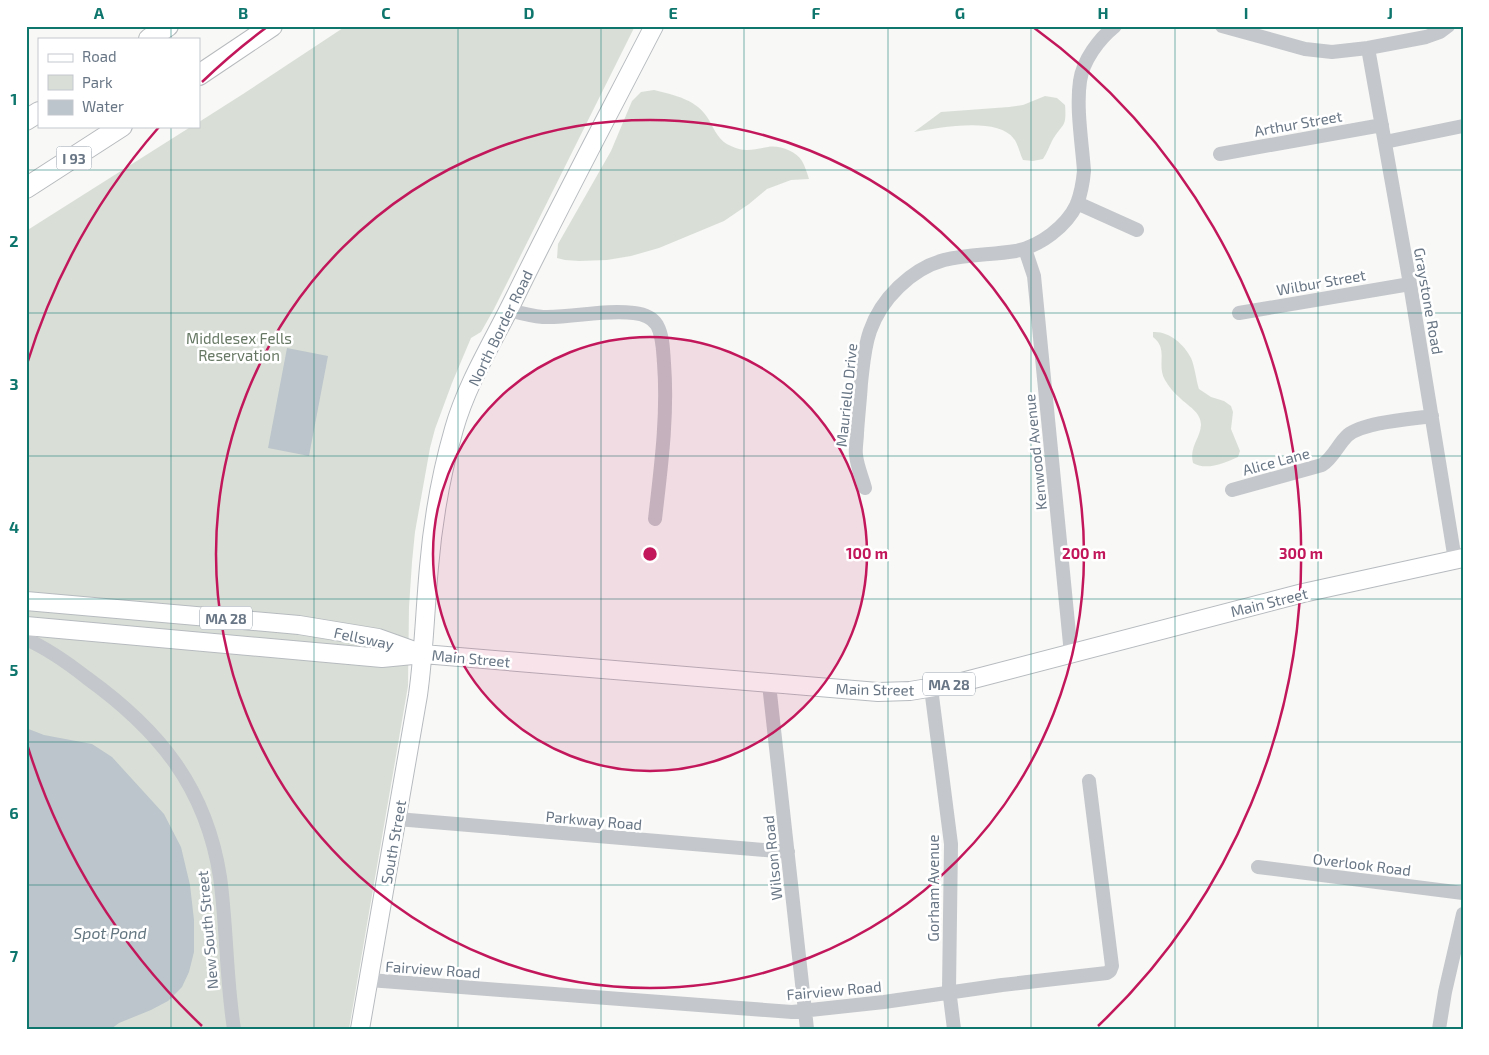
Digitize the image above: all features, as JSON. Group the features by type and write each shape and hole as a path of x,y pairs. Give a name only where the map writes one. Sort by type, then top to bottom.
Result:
{"highway":[{"path":"150,38 168,26"},
{"path":"200,74 272,26"},
{"path":"26,120 38,113"},
{"name":"I 93","path":"26,188 119,128"}],"main road":[{"name":"North Border Road","path":"423,654 436,509 455,427 468,392 559,209 654,26"},
{"name":"Main Street","path":"423,654 769,684 878,692 910,691 958,683 1303,593 1459,559"},
{"name":"Fellsway","path":"26,601 299,625 378,638 423,654"},
{"name":"Fellsway","path":"26,626 382,658 423,654"},
{"name":"South Street","path":"360,1029 398,820 423,654"}],"street":[{"name":"Mauriello Drive","path":"865,488 856,452 864,356 870,329 884,304 910,277 935,263 953,258 1025,249 1043,240 1058,228 1072,211 1082,188 1084,170 1079,98 1080,80 1094,49 1114,26"},
{"path":"1222,26 1313,51 1332,52 1368,48 1426,37 1440,32 1448,26"},
{"name":"Graystone Road","path":"1368,48 1432,416 1459,559"},
{"name":"Arthur Street","path":"1220,154 1382,125"},
{"path":"1385,142 1463,126"},
{"path":"1077,203 1137,230"},
{"name":"Kenwood Avenue","path":"1025,249 1034,276 1071,654"},
{"name":"Wilbur Street","path":"1239,313 1410,284"},
{"path":"509,310 529,316 544,317 636,313 647,316 656,324 662,341 666,406 655,519"},
{"name":"Alice Lane","path":"1232,490 1322,465 1332,456 1348,435 1358,430 1379,424 1432,416"},
{"name":"New South Street","path":"26,639 57,656 133,715 168,753 194,793 206,824 220,877 234,1029"},
{"name":"Wilson Road","path":"769,684 807,1029"},
{"name":"Gorham Avenue","path":"931,688 951,849 949,994 954,1029"},
{"name":"Fairview Road","path":"368,980 781,1012 805,1011 949,994 1002,985 1106,973 1110,971 1112,966 1089,781"},
{"name":"Parkway Road","path":"398,820 788,852"},
{"name":"Overlook Road","path":"1258,868 1463,893"},
{"path":"1439,1029 1445,992 1463,914"}],"green space":[{"name":"Middlesex Fells Reservation","path":"346,26 635,26 494,309 481,332 471,338 435,429 415,532 409,607 408,686 349,1029 26,1029 26,231 189,128 200,128 200,121"},
{"path":"654,90 678,96 699,108 720,138 731,146 745,150 777,147 796,154 802,161 809,179 791,180 767,189 724,221 659,248 607,260 579,261 557,258 558,244 611,151 632,101 641,92"},
{"path":"1045,96 1057,98 1065,105 1065,118 1063,125 1043,159 1023,160 1014,139 1006,132 995,128 967,125 914,132 941,112 1023,105"},
{"path":"1153,332 1170,336 1180,343 1194,365 1199,389 1231,406 1233,412 1231,429 1240,451 1238,457 1210,466 1193,463 1192,452 1201,425 1199,416 1176,394 1165,380 1160,347 1153,337"}],"water":[{"path":"287,348 328,356 309,456 268,448"},
{"name":"Spot Pond","path":"26,728 44,735 92,744 112,757 164,814 181,847 190,885 194,920 194,952 189,972 182,987 168,1001 119,1023 111,1029 26,1029"}]}
